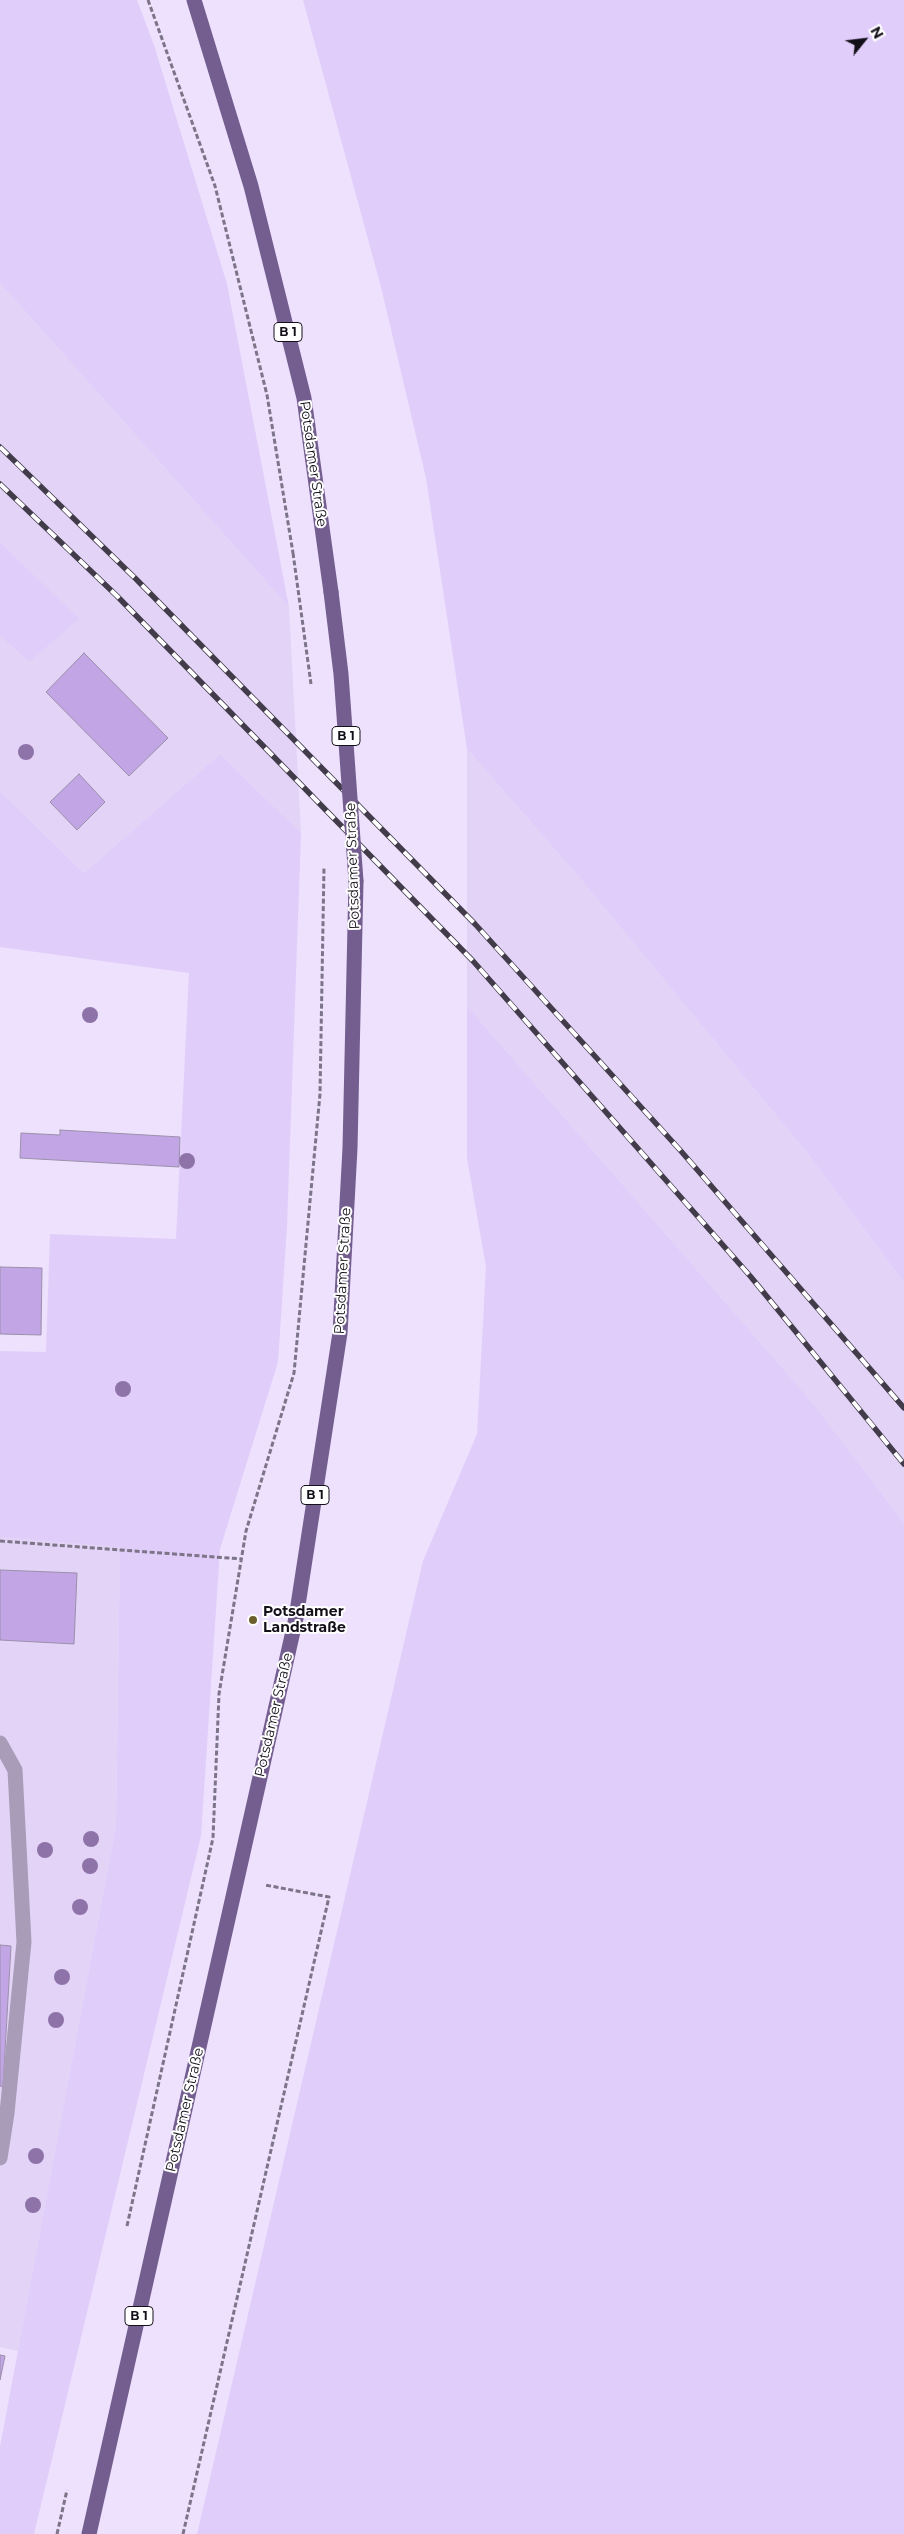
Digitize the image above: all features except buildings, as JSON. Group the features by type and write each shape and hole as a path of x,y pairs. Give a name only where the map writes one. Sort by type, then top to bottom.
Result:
{"main road":[{"name":"Potsdamer Straße","path":"90,2534 296,1618 340,1334 350,1148 356,881 341,674 331,592 304,398 251,186 194,0"}],"lane":[{"path":"0,1744 16,1770 24,1942 7,2113 0,2158"}],"path":[{"path":"148,0 214,186 267,395 293,553 311,686"},
{"path":"126,2231 213,1838 219,1694 246,1531 294,1373 320,1094 324,861"},
{"path":"0,1541 242,1559"},
{"path":"183,2534 328,1898"},
{"path":"57,2534 70,2480"}],"shaded area":[{"path":"0,0 137,0 154,45 227,284 289,607 0,283"},
{"path":"303,0 904,0 904,1283 809,1155 579,877 467,749 426,478 381,287"},
{"path":"0,283 289,607 301,833 220,754 84,873 0,791 0,636 29,662 78,619 0,542"},
{"path":"0,542 79,619 29,662 0,636"},
{"path":"467,749 579,877 809,1155 904,1283 904,1523 812,1402 467,1006"},
{"path":"220,754 301,833 287,1226 278,1362 220,1549 201,1836 34,2534 0,2534 0,2447 116,1825 120,1547 0,1537 0,1351 46,1352 50,1234 176,1239 189,973 0,947 0,791 84,873"},
{"path":"467,1006 812,1402 904,1523 904,2534 197,2534 423,1561 477,1434 486,1267 467,1158"},
{"path":"0,1537 120,1546 116,1825 18,2351 0,2347"}],"railway":[{"path":"0,447 136,579 475,924 680,1150 904,1408"},
{"path":"0,484 117,596 473,961 751,1277 904,1464"}],"place":[{"name":"Potsdamer Landstraße","path":"253,1620"}]}
